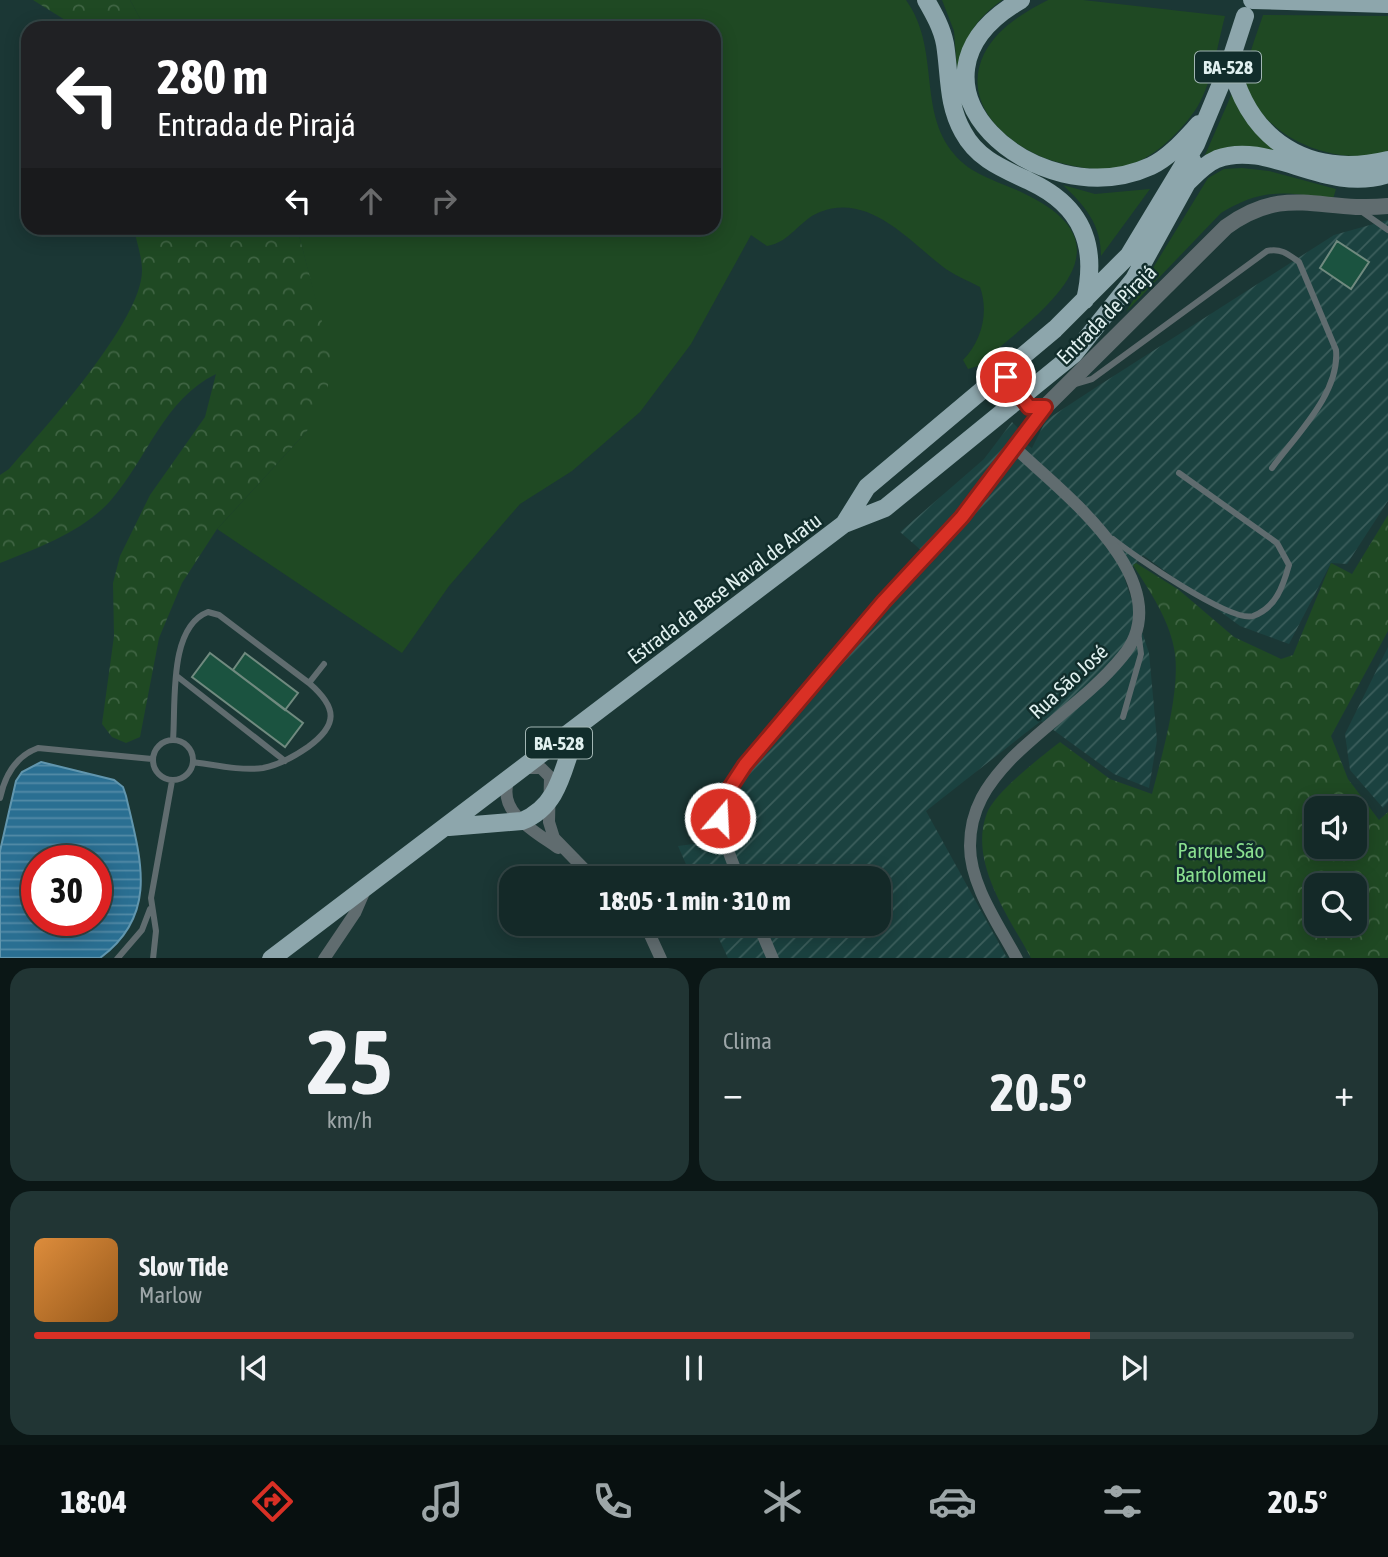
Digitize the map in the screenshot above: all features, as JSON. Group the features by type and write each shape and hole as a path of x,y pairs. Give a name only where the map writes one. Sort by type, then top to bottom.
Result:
{"main road":[{"path":"926,0 945,42 949,97 963,133 991,163 1057,198 1084,233 1091,261 1085,300"},
{"path":"1021,0 1003,12 985,31 973,50 967,72 970,100 978,118 993,138 1014,154 1072,174 1116,176 1154,164 1172,152 1207,117"},
{"path":"1248,8 1268,1 1388,4"},
{"name":"Estrada da Base Naval de Aratu","path":"271,958 508,782 844,524 867,487 1007,372 1085,300 1129,256 1196,144 1230,62 1248,8"},
{"path":"1230,62 1245,107 1281,145 1303,155 1350,166 1388,160"},
{"path":"844,524 885,508 1074,354 1127,289 1187,183 1196,144"},
{"path":"1187,183 1214,160 1239,155 1257,156 1343,180 1373,179 1388,174"},
{"path":"446,827 522,821 532,817 551,798 564,774 579,728"}],"street":[{"name":"Entrada de Pirajá","path":"1045,407 1226,227 1245,214 1260,206 1289,201 1357,208 1388,206"},
{"path":"1007,372 1008,381 1034,410 1045,407"},
{"path":"735,866 720,818 730,788 745,765 884,601 962,517 1045,407"},
{"path":"1014,448 1097,527 1115,549 1137,590 1138,628"},
{"name":"Rua São José","path":"1017,958 974,870 970,849 976,805 985,788 1009,762 1123,657 1138,628"},
{"path":"526,768 535,767 547,772 552,783 549,822 558,845 566,854"},
{"path":"508,782 506,798 522,821 580,866"},
{"path":"324,958 355,913 366,887"},
{"path":"650,936 661,958"},
{"path":"763,936 773,958"}],"lane":[{"path":"1357,208 1388,230"},
{"path":"1066,386 1092,379 1268,251 1276,249 1286,252 1299,262 1336,350 1337,363 1320,403 1272,468"},
{"path":"1097,527 1167,577 1236,616 1251,617 1263,610 1280,593 1289,565 1278,543 1179,473"},
{"path":"173,740 179,650 185,630 199,616 208,612 219,615 309,683 323,695 329,707 331,718 328,729 321,737 285,761 263,768 193,762"},
{"path":"1123,717 1141,654 1138,628"},
{"path":"309,683 324,664"},
{"path":"178,677 285,761"},
{"path":"152,759 162,743 173,740 186,744 193,762"},
{"path":"0,798 14,766 27,752 38,748 152,759"},
{"path":"152,759 156,771 172,781"},
{"path":"172,781 184,777 193,762"},
{"path":"117,958 142,930 151,908 172,781"},
{"path":"151,908 156,931 153,958"}],"shaded area":[{"path":"1388,220 1388,501 1347,564 1331,563 1289,644 1240,626 1143,555 1124,577 1149,653 1157,740 1149,788 1114,774 1041,721 926,811 1007,958 728,958 718,936 891,936 891,866 687,866 678,846 717,841 710,799 922,551 900,532 984,459 1012,422 1019,429 1021,441 1032,448 1046,420 1334,235"},
{"path":"1388,647 1388,802 1383,808 1350,770 1345,734"}],"green space":[{"path":"33,0 130,0 141,21 67,21"},
{"path":"130,0 906,0 917,19 923,39 936,118 943,137 954,154 977,173 1023,193 1058,214 1074,237 1076,259 1066,282 1048,304 978,366 968,369 963,360 975,344 984,316 980,287 946,269 887,222 855,209 838,208 820,212 806,220 789,236 775,244 767,246 751,235 691,344 640,412 572,471 520,504 449,586 402,653 217,529 307,431 330,356 299,235 721,235 721,21 141,21"},
{"path":"942,0 1002,0 981,18 969,36 962,56 958,83 954,31"},
{"path":"1048,0 1083,0 1225,16 1210,78 1200,102 1164,145 1135,163 1101,169 1061,163 1043,157 1026,149 996,125 985,109 979,92 978,74 984,54 1003,29"},
{"path":"1263,15 1388,16 1388,151 1371,155 1333,154 1296,140 1279,130 1266,117 1255,103 1246,83 1249,58"},
{"path":"1233,91 1240,111 1250,126 1280,151 1202,162"},
{"path":"1224,169 1269,171 1336,189 1333,199 1288,193 1263,195 1221,213 1126,312 1208,178"},
{"path":"1063,185 1095,194 1150,189 1101,256 1095,225 1078,200"},
{"path":"136,235 299,235 331,356 327,396 307,431 217,529 182,583 159,638 140,737 126,743 112,737 102,724 114,636 113,583 120,556 150,495 205,417 216,374 198,385 169,414 124,484 100,511 60,538 0,563 0,475 9,469 66,402 109,345 138,291 141,259"},
{"name":"Parque São Bartolomeu","path":"1388,515 1388,631 1331,736 1348,779 1361,796 1304,796 1304,859 1367,859 1367,804 1379,820 1388,812 1388,958 1031,958 1002,907 987,870 983,832 987,813 1009,785 1060,742 1110,779 1152,794 1173,705 1175,654 1164,619 1133,565 1136,563 1179,590 1234,637 1281,659 1293,655 1331,563 1352,574"}],"water":[{"path":"41,762 114,780 123,787 140,862 141,883 131,923 119,941 100,958 0,958 0,851 16,781 22,772"}],"building":[{"path":"1337,241 1369,262 1351,289 1320,268"},
{"path":"210,653 303,723 285,747 192,677"},
{"path":"245,653 298,693 285,710 233,670"}],"route":[{"path":"720,818 730,788 745,765 884,601 962,517 1045,407 1040,410 1029,407 1006,377"}]}
